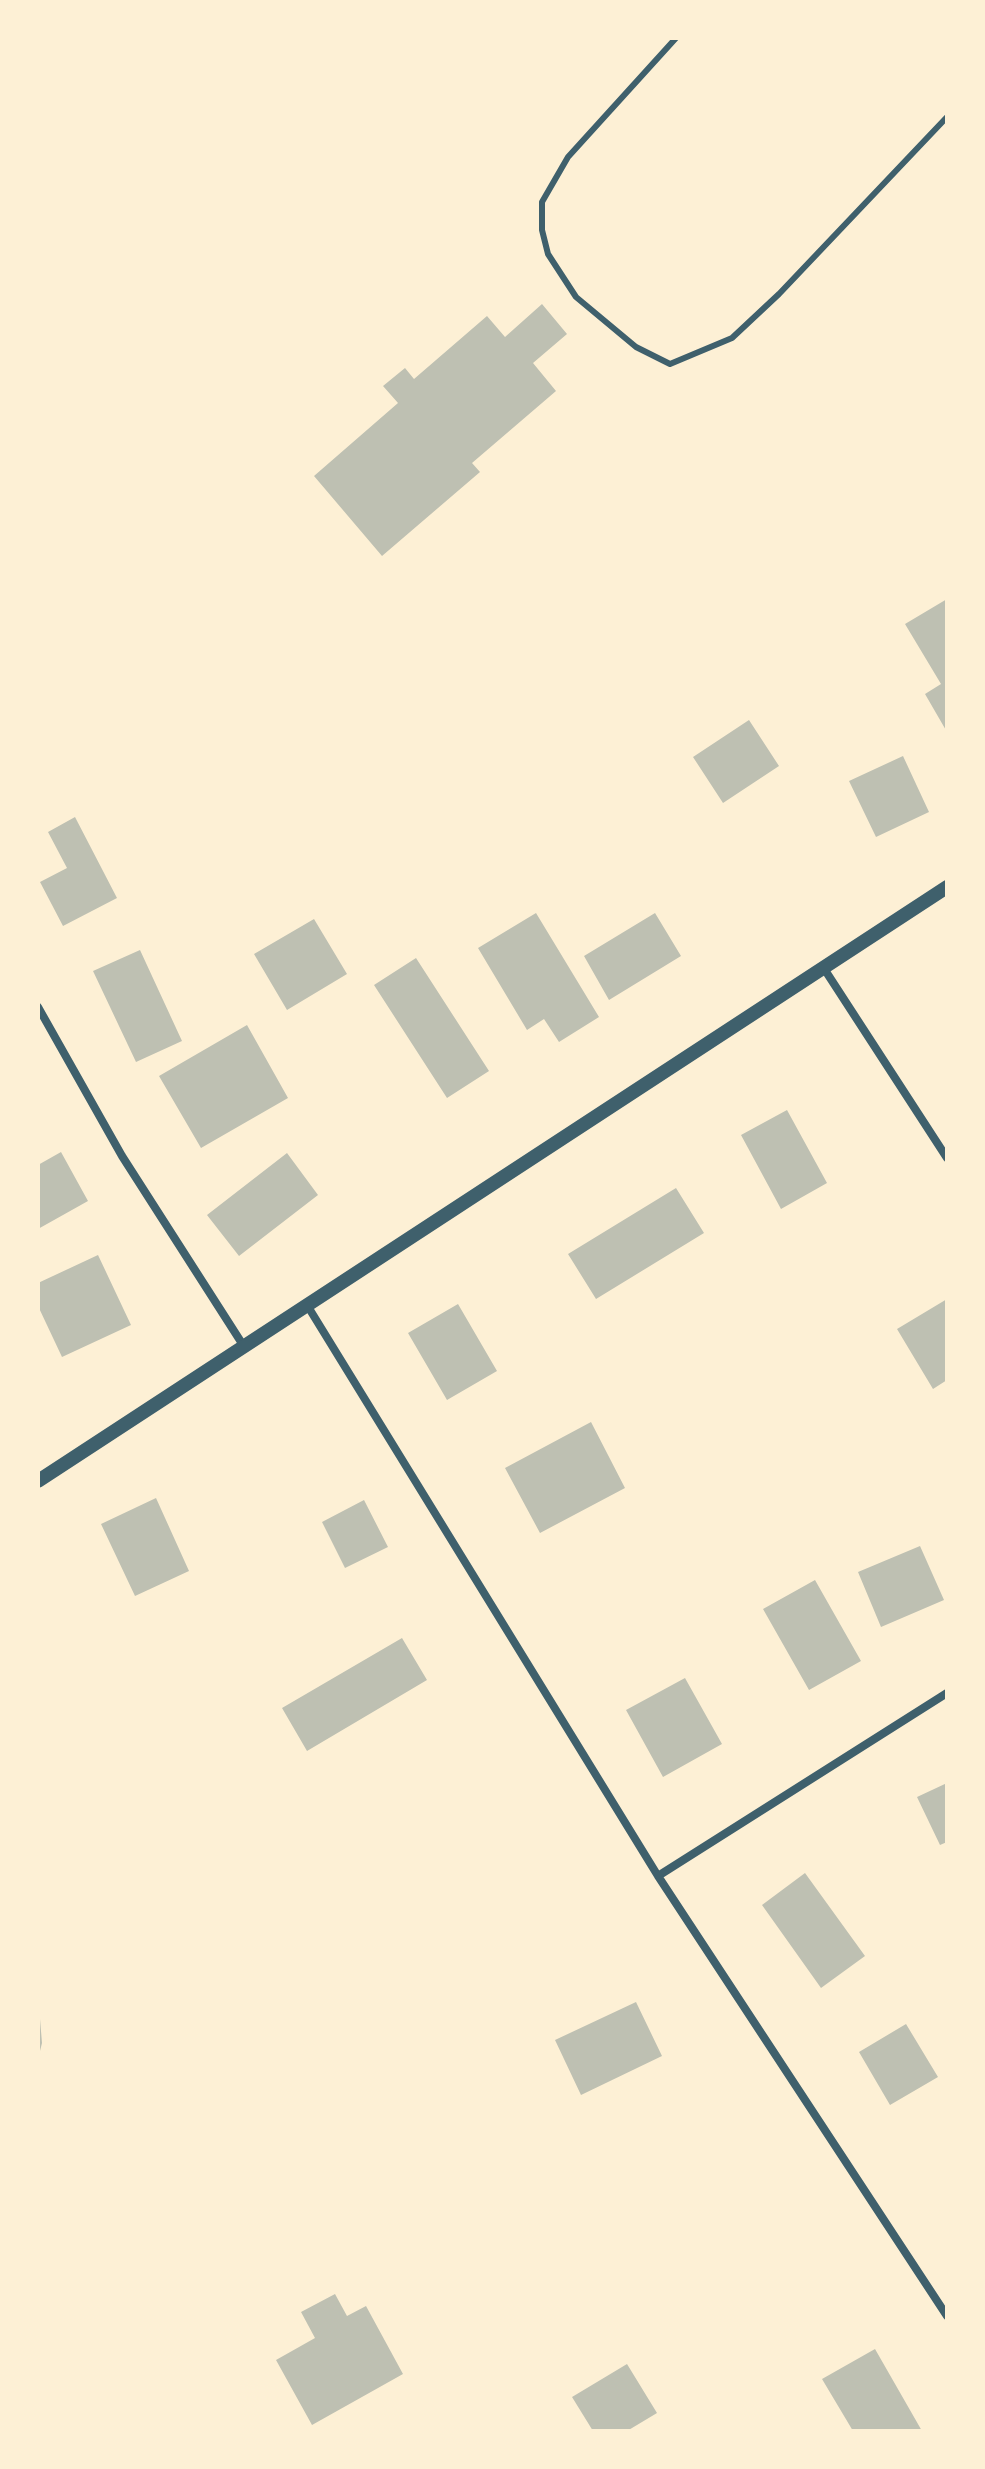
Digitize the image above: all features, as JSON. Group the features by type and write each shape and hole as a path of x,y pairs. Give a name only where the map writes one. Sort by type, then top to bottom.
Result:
{"street":[{"path":"38,1481 947,887"},
{"path":"822,966 947,1158"},
{"path":"38,1008 122,1156 243,1345"},
{"path":"307,1305 658,1876 947,2316"},
{"path":"658,1876 947,1693"}],"lane":[{"path":"676,38 568,157 542,202 542,230 548,254 576,297 636,347 670,364 732,338 779,294 947,117"}],"building":[{"path":"542,304 567,334 533,363 556,391 472,463 480,472 382,556 314,476 398,403 383,386 405,368 414,379 487,316 505,337"},
{"path":"947,599 947,732 925,694 941,684 905,624"},
{"path":"749,720 779,766 723,803 693,757"},
{"path":"903,756 929,812 876,837 849,781"},
{"path":"75,817 117,898 63,926 40,882 67,868 48,832"},
{"path":"536,913 599,1017 559,1042 544,1019 527,1030 478,948"},
{"path":"655,913 681,956 609,1000 584,956"},
{"path":"314,919 347,974 287,1010 254,954"},
{"path":"140,950 182,1041 136,1062 93,971"},
{"path":"416,958 489,1071 447,1098 374,985"},
{"path":"247,1025 288,1098 201,1148 159,1076"},
{"path":"787,1110 827,1183 781,1209 741,1135"},
{"path":"61,1152 88,1201 38,1229 38,1165"},
{"path":"287,1153 318,1195 239,1256 207,1215"},
{"path":"676,1188 704,1233 596,1299 568,1254"},
{"path":"98,1255 131,1325 62,1357 38,1306 38,1283"},
{"path":"947,1299 947,1380 933,1389 897,1329"},
{"path":"458,1304 497,1371 447,1400 408,1333"},
{"path":"591,1422 625,1488 540,1533 505,1468"},
{"path":"156,1498 189,1571 135,1596 101,1524"},
{"path":"364,1500 388,1547 345,1568 322,1522"},
{"path":"920,1546 944,1600 881,1627 858,1572"},
{"path":"815,1580 861,1661 809,1690 763,1609"},
{"path":"402,1638 427,1680 307,1751 282,1708"},
{"path":"685,1678 722,1744 663,1777 626,1710"},
{"path":"947,1783 947,1842 940,1845 917,1797"},
{"path":"805,1873 865,1956 821,1988 762,1905"},
{"path":"636,2002 662,2056 581,2095 555,2040"},
{"path":"38,2020 42,2043 39,2055"},
{"path":"906,2024 938,2077 890,2105 859,2052"},
{"path":"335,2294 347,2316 366,2306 403,2374 312,2425 276,2360 315,2338 301,2312"},
{"path":"875,2349 922,2431 853,2431 822,2379"},
{"path":"627,2364 657,2413 627,2431 593,2431 572,2397"}]}
